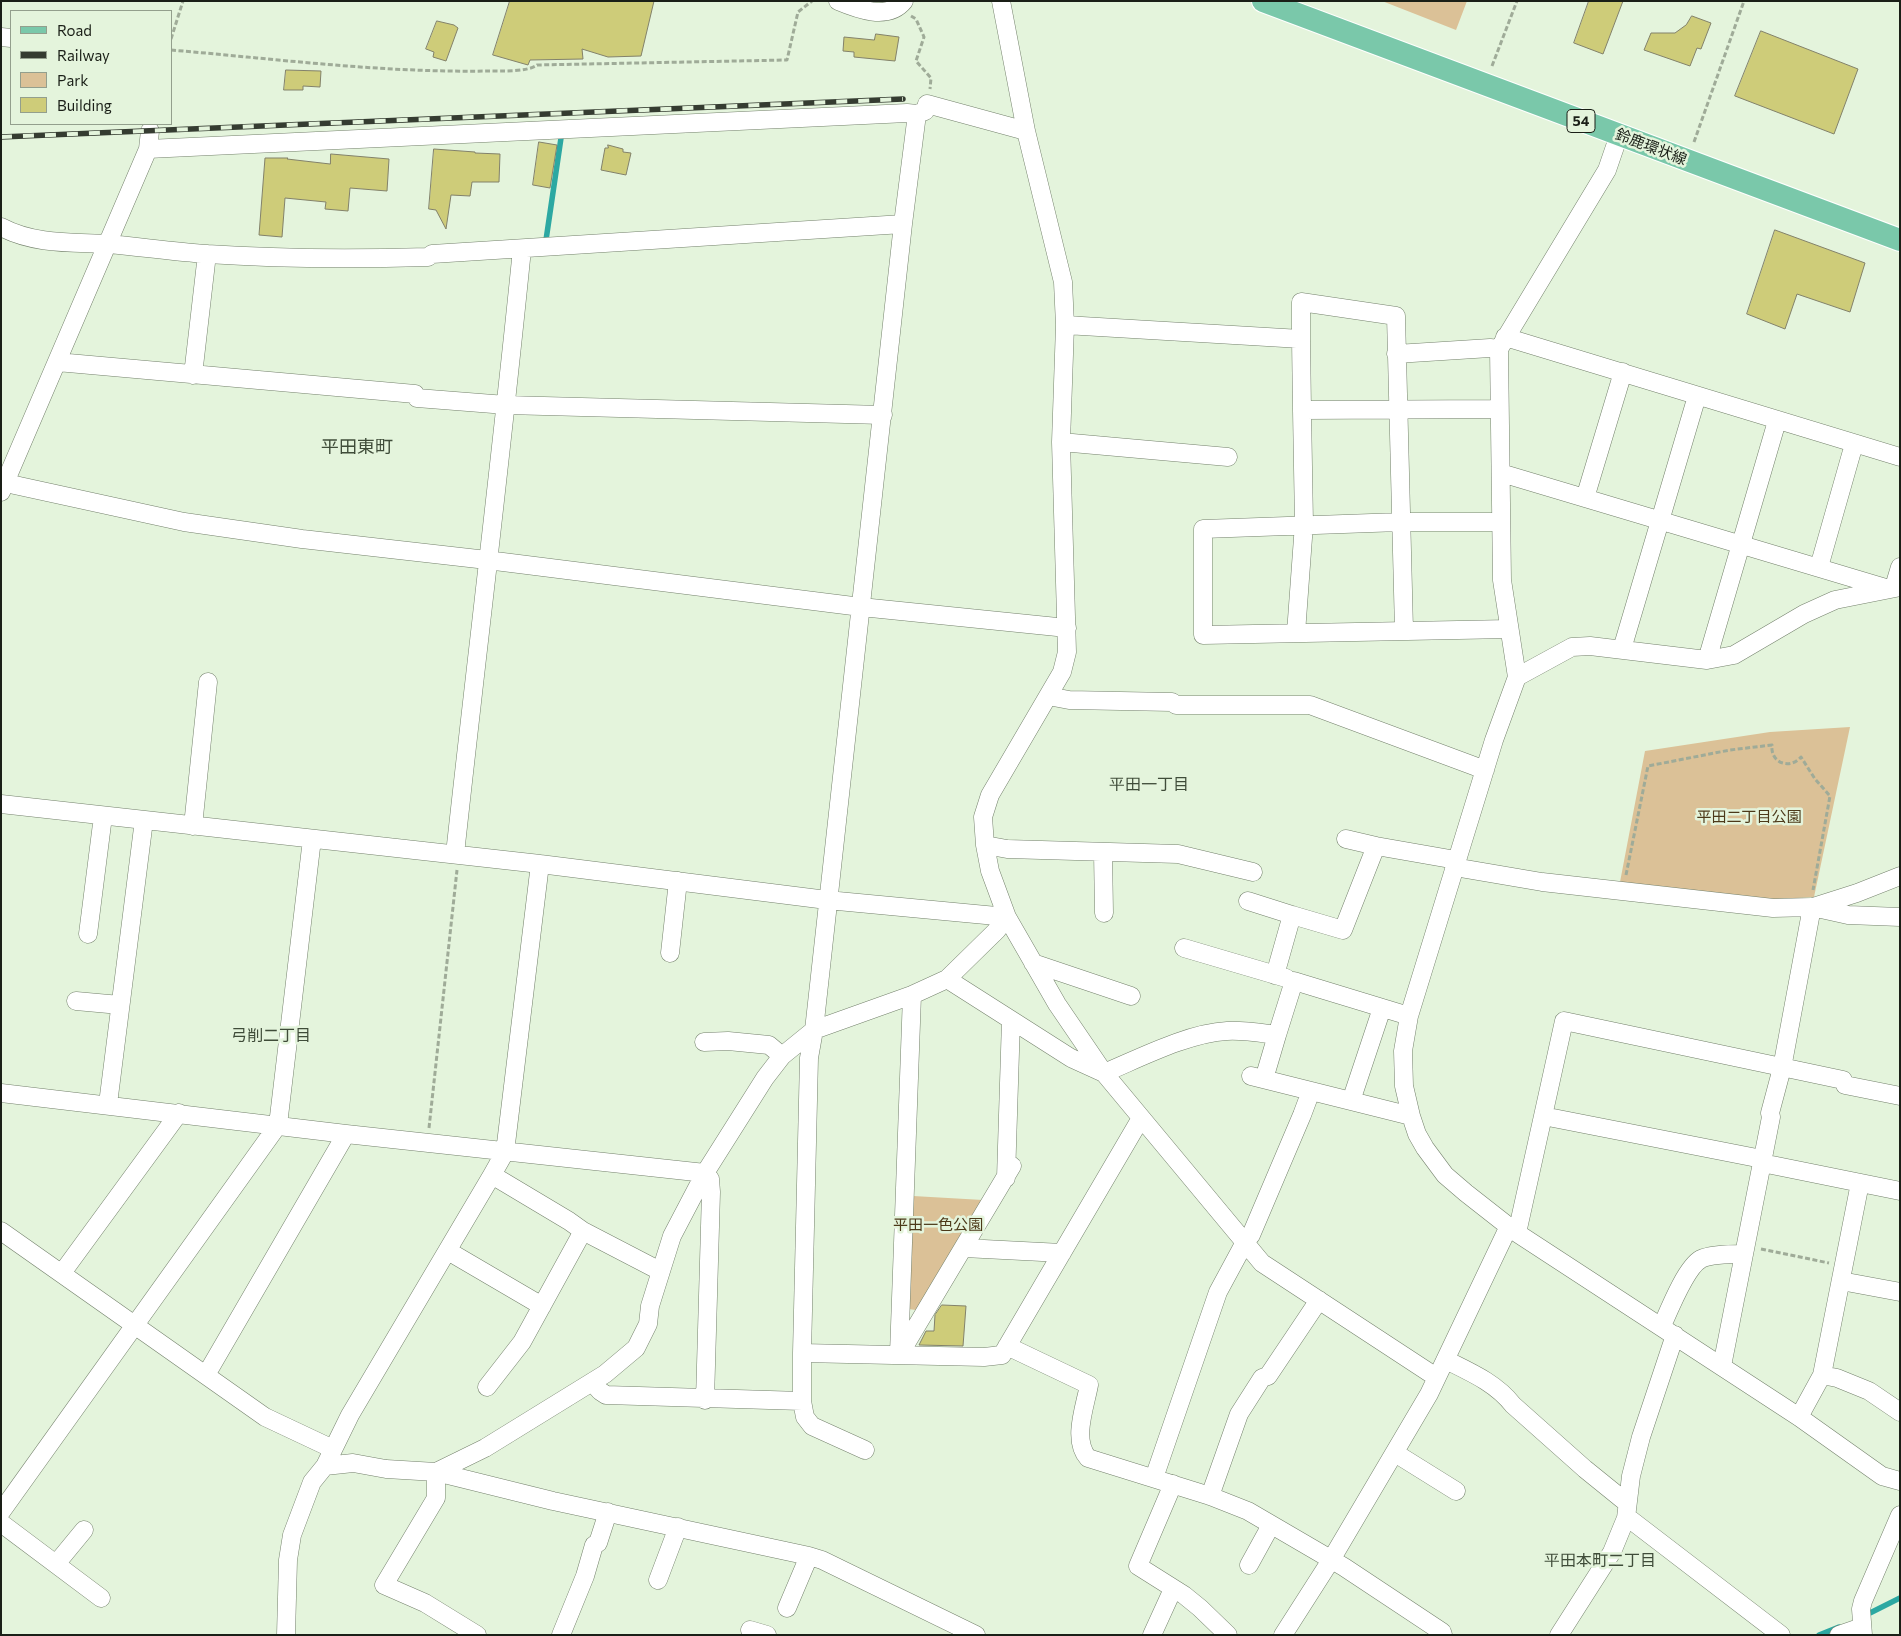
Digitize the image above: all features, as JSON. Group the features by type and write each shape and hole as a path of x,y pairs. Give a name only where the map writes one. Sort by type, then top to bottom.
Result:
{"main road":[{"name":"鈴鹿環状線","path":"1262,1 1900,240"}],"street":[{"path":"838,1 857,9 888,12 902,4"},
{"path":"1001,1 1026,131 1063,282 1065,325 1061,442 1067,652 1062,672 990,795 984,817 985,845 990,871 1007,917 1032,963 1057,1004 1104,1073 1262,1263 1436,1377"},
{"path":"148,149 907,112 922,109 1026,131"},
{"path":"865,1450 812,1426 805,1417 802,1402 809,1058 814,1030 903,224 922,109"},
{"path":"150,131 148,149 3,485 184,522 302,539 861,607 1067,628"},
{"path":"1618,135 1606,170 1502,343 1499,409 1502,580 1517,677 1494,740 1409,1016 1403,1051 1404,1086 1417,1134 1425,1148 1446,1175 1466,1193 1513,1229 1799,1417 1882,1476 1900,1481"},
{"path":"1,227 34,238 59,243 108,244 207,254 350,259 428,257 432,254 903,224"},
{"path":"457,855 487,560 506,406 522,249"},
{"path":"193,375 207,254"},
{"path":"1296,632 1304,524 1300,302 1396,316 1404,630"},
{"path":"1065,325 1301,339"},
{"path":"1396,354 1490,348 1502,343 1623,372 1900,458"},
{"path":"57,362 415,394 417,398 506,406 882,415"},
{"path":"1585,498 1623,372"},
{"path":"1622,649 1696,396"},
{"path":"1302,410 1499,409"},
{"path":"1707,660 1777,421"},
{"path":"1061,442 1228,457"},
{"path":"1819,567 1854,444"},
{"path":"1501,473 1894,588"},
{"path":"1501,522 1304,524 1203,529 1203,635 1509,629"},
{"path":"1894,588 1900,568"},
{"path":"1517,677 1572,647 1590,646 1622,649 1707,660 1734,655 1804,614 1835,600 1894,588"},
{"path":"193,826 208,682"},
{"path":"1048,696 1069,700 1172,702 1176,705 1310,705 1485,770"},
{"path":"1,804 540,864 827,900 1007,917"},
{"path":"88,934 103,816"},
{"path":"108,1104 144,820"},
{"path":"1,1512 278,1125 312,839"},
{"path":"1346,839 1542,882 1773,908 1811,908 1848,915 1900,917"},
{"path":"985,845 1007,849 1178,854 1252,872"},
{"path":"1248,901 1343,930 1376,846"},
{"path":"1103,852 1104,913"},
{"path":"286,1635 286,1575 292,1535 312,1482 325,1466 350,1415 505,1152 540,864"},
{"path":"1811,908 1874,887 1900,876"},
{"path":"670,953 678,881"},
{"path":"1722,1366 1772,1117 1770,1113 1782,1068 1811,908"},
{"path":"1276,974 1292,915"},
{"path":"436,1472 485,1448 592,1382 620,1363 636,1348 648,1324 650,1306 672,1236 705,1173 765,1078 782,1056 814,1030 912,995 947,979 997,930 1007,917"},
{"path":"1184,948 1276,974 1409,1016"},
{"path":"1032,963 1131,996"},
{"path":"947,979 1071,1058 1104,1073 1203,1034 1228,1030 1277,1035"},
{"path":"1294,980 1277,1035 1258,1078 1411,1116"},
{"path":"899,1354 912,995"},
{"path":"76,1001 120,1005"},
{"path":"1351,1101 1382,1008"},
{"path":"899,1354 1009,1172 1011,1020"},
{"path":"1283,1635 1331,1560 1429,1394 1513,1229 1543,1116 1564,1021 1843,1080 1845,1085 1900,1096"},
{"path":"704,1042 728,1041 769,1045 782,1056"},
{"path":"1154,1478 1218,1292 1245,1242 1251,1236 1262,1213 1311,1091"},
{"path":"1,1093 108,1104 346,1134 705,1173 710,1179 711,1192 705,1400"},
{"path":"62,1273 179,1113"},
{"path":"1543,1116 1900,1191"},
{"path":"802,1353 994,1357 1002,1355 1141,1118"},
{"path":"206,1375 346,1134"},
{"path":"492,1175 569,1221 582,1231 660,1272"},
{"path":"1799,1417 1822,1375 1860,1183"},
{"path":"1,1231 265,1417 333,1449"},
{"path":"487,1387 522,1342 582,1231"},
{"path":"964,1248 1062,1253"},
{"path":"448,1250 542,1306"},
{"path":"1559,1635 1612,1552 1626,1511 1631,1476 1668,1330 1688,1274 1701,1259 1744,1250"},
{"path":"1842,1273 1900,1292"},
{"path":"1210,1496 1239,1414 1262,1378 1268,1376 1319,1300"},
{"path":"1007,1346 1089,1385 1080,1442 1082,1451 1088,1458 1210,1496 1248,1511 1352,1572 1442,1632 1443,1635"},
{"path":"1446,1360 1477,1375 1504,1394 1513,1405 1570,1456 1626,1511 1631,1520 1780,1635"},
{"path":"1822,1375 1837,1378 1869,1391 1900,1412"},
{"path":"592,1382 606,1395 802,1402"},
{"path":"1395,1453 1456,1490"},
{"path":"325,1466 353,1463 386,1469 436,1472 809,1556 822,1560 974,1634"},
{"path":"436,1472 436,1498 384,1585 425,1603 471,1633"},
{"path":"1173,1484 1138,1566 1184,1595 1228,1635"},
{"path":"561,1635 585,1576 594,1545 598,1543 608,1512"},
{"path":"1839,1635 1862,1631 1861,1609 1900,1515"},
{"path":"1,1523 102,1598"},
{"path":"1249,1565 1271,1525"},
{"path":"658,1580 678,1527"},
{"path":"56,1564 84,1530"},
{"path":"787,1608 809,1556"},
{"path":"1152,1635 1173,1589"}],"path":[{"path":"172,36 184,1"},
{"path":"172,50 396,70 448,72 508,70 533,68 537,65 787,60 798,12 812,1"},
{"path":"1484,85 1517,1"},
{"path":"1687,161 1744,1"},
{"path":"902,4 916,19 924,36 916,61 931,78 922,109"},
{"path":"1623,891 1648,766 1730,750 1772,745 1774,757 1780,763 1794,764 1801,757 1815,779 1830,796 1811,908"},
{"path":"427,1142 457,855"},
{"path":"1744,1250 1842,1273"}],"green space":[{"path":"1382,1 1467,1 1456,30"},
{"name":"平田二丁目公園","path":"1850,727 1814,897 1760,900 1620,882 1645,751 1770,732"},
{"name":"平田一色公園","path":"913,1196 983,1200 916,1310 908,1309"}],"building":[{"path":"510,1 654,1 641,56 608,57 582,49 583,59 530,60 528,65 493,55"},
{"path":"1589,1 1623,1 1603,54 1574,43"},
{"path":"1692,16 1711,23 1701,49 1697,48 1690,66 1644,50 1651,33 1675,33 1686,25"},
{"path":"437,21 454,25 458,28 446,61 433,57 434,52 426,49"},
{"path":"1761,31 1858,69 1834,134 1735,96"},
{"path":"876,34 899,37 895,61 854,57 854,52 843,51 844,37 874,40"},
{"path":"286,70 321,71 320,87 303,86 303,90 284,90"},
{"path":"539,142 557,145 550,188 533,185"},
{"path":"608,145 623,149 623,152 631,153 626,175 601,170 605,148 608,148"},
{"path":"434,149 500,154 499,182 472,182 470,196 451,195 446,229 436,210 429,209"},
{"path":"331,154 389,159 387,191 350,188 348,211 325,209 326,202 285,198 282,237 259,235 265,158 288,158 330,164"},
{"path":"1775,230 1865,263 1850,312 1797,294 1785,329 1747,314"},
{"path":"942,1305 966,1306 963,1346 919,1345 926,1331 934,1331 935,1315"}],"waterway":[{"path":"546,240 561,138"},
{"path":"1864,1616 1900,1598"},
{"path":"1819,1635 1839,1627"}],"railway":[{"path":"1,137 903,99"}],"district":[{"name":"平田東町","path":"357,447"},
{"name":"平田一丁目","path":"1149,785"},
{"name":"弓削二丁目","path":"271,1036"},
{"name":"平田本町二丁目","path":"1600,1561"}]}
